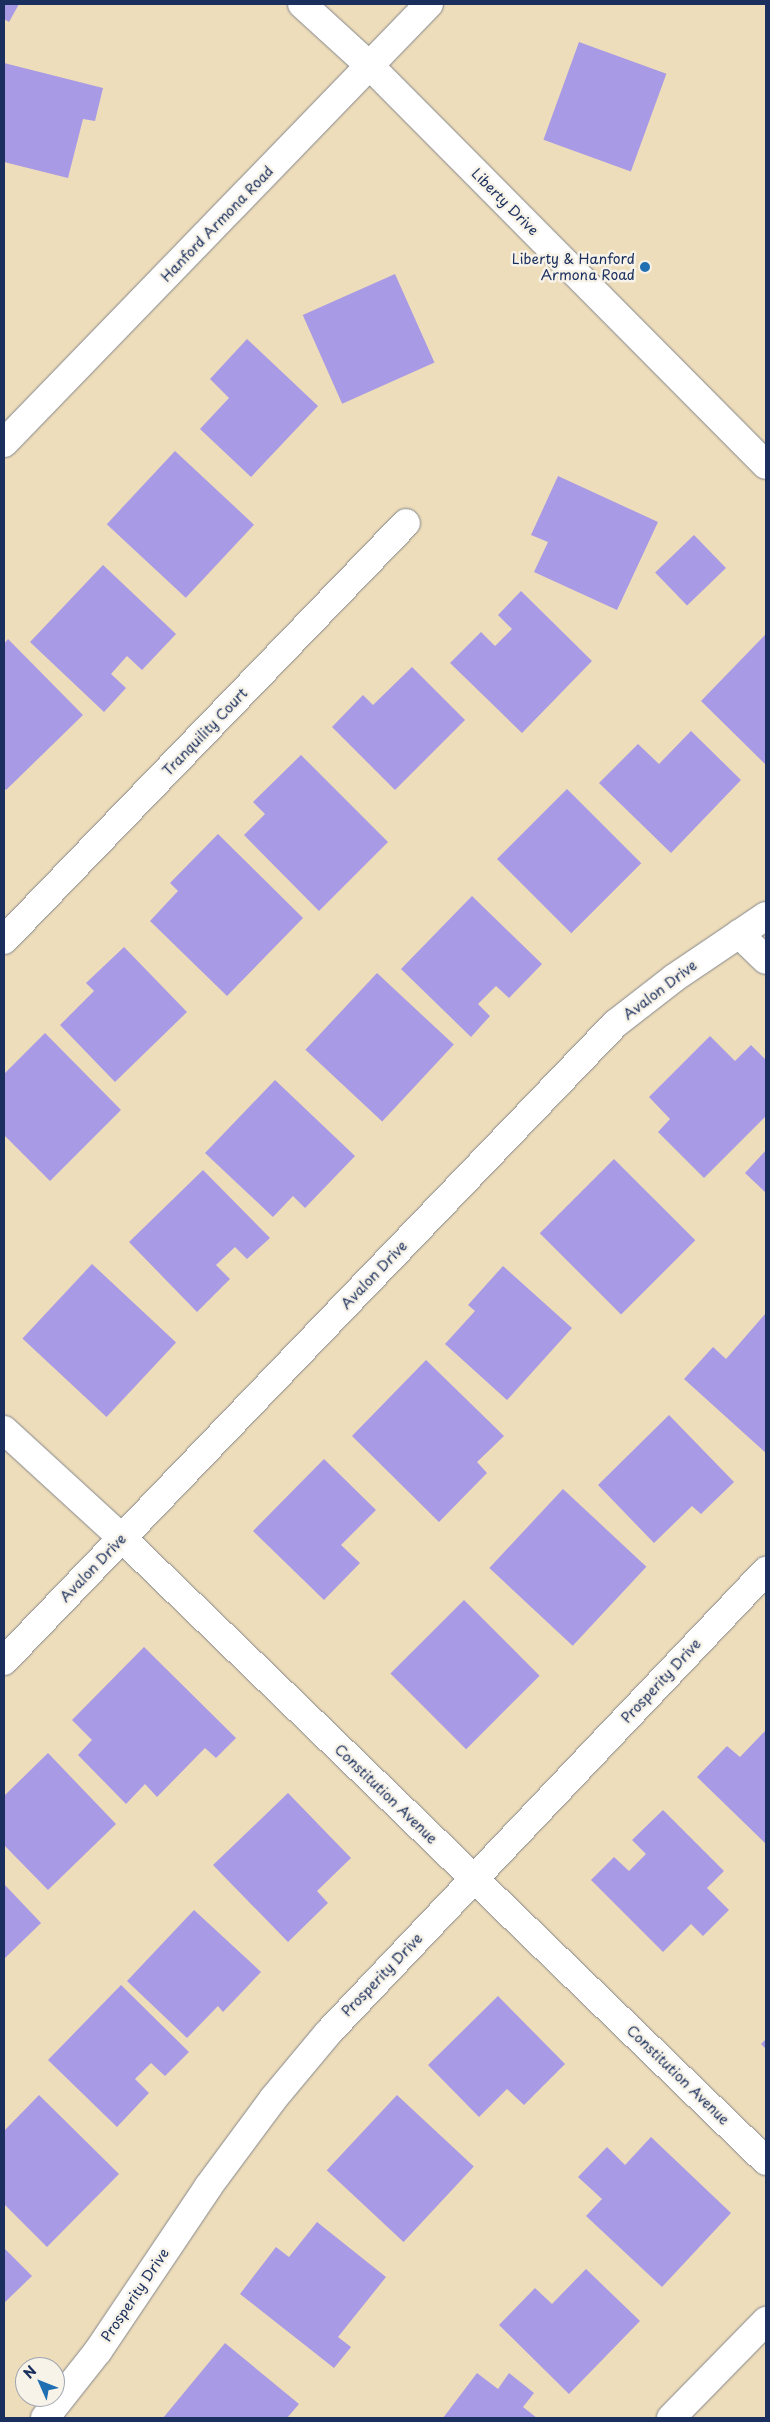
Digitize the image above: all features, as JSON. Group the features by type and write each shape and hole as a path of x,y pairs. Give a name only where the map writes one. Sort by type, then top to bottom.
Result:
{"street":[{"name":"Liberty Drive","path":"302,4 370,66 766,465"},
{"name":"Hanford Armona Road","path":"4,443 429,4"},
{"name":"Tranquility Court","path":"4,940 406,523"},
{"name":"Avalon Drive","path":"4,1661 615,1024 674,978 766,916"},
{"path":"739,934 766,960"},
{"name":"Constitution Avenue","path":"4,1430 122,1538 766,2161"},
{"name":"Prosperity Drive","path":"45,2418 98,2351 208,2187 273,2099 328,2032 766,1571"},
{"path":"671,2418 766,2321"}],"building":[{"path":"4,4 19,4 9,22 4,19"},
{"path":"579,42 666,74 631,172 543,140"},
{"path":"4,63 103,88 95,121 83,119 68,178 4,162"},
{"path":"395,274 434,363 342,404 303,315"},
{"path":"247,339 318,406 251,477 200,429 229,398 210,379"},
{"path":"175,451 254,525 186,598 107,524"},
{"path":"558,476 658,522 617,610 534,572 548,542 531,535"},
{"path":"694,535 726,568 687,606 655,573"},
{"path":"103,565 176,634 142,670 127,656 111,674 126,688 104,712 30,642"},
{"path":"521,591 592,661 522,733 450,663 481,632 495,646 512,629 498,615"},
{"path":"766,634 766,765 701,701"},
{"path":"8,639 83,715 6,790 4,788 4,644"},
{"path":"412,667 465,720 395,790 332,727 363,695 373,705"},
{"path":"691,731 741,780 671,853 599,783 638,744 659,764"},
{"path":"301,755 388,842 319,911 244,835 265,814 253,802"},
{"path":"567,789 641,863 571,933 497,859"},
{"path":"218,834 303,918 227,996 150,921 178,891 170,883"},
{"path":"472,896 542,964 509,998 496,986 478,1004 490,1016 471,1037 401,969"},
{"path":"124,947 187,1012 115,1082 60,1025 94,991 86,983"},
{"path":"377,973 454,1045 382,1121 305,1050"},
{"path":"45,1033 121,1110 50,1181 4,1135 4,1074"},
{"path":"710,1036 735,1061 751,1045 766,1060 766,1116 704,1178 658,1132 670,1119 649,1097"},
{"path":"275,1080 355,1156 305,1208 293,1196 273,1217 205,1153"},
{"path":"766,1150 766,1193 745,1173"},
{"path":"614,1159 695,1240 621,1315 540,1233"},
{"path":"203,1170 270,1238 247,1259 235,1247 216,1265 230,1279 197,1312 129,1242"},
{"path":"92,1264 176,1342 107,1417 22,1339"},
{"path":"503,1266 572,1328 507,1400 445,1344 475,1311 468,1305"},
{"path":"766,1313 766,1453 684,1379 713,1347 726,1359"},
{"path":"426,1360 504,1436 477,1462 487,1473 439,1522 352,1436"},
{"path":"669,1415 734,1482 701,1514 692,1506 654,1543 598,1485"},
{"path":"324,1459 376,1510 341,1545 360,1563 324,1600 253,1531"},
{"path":"563,1489 646,1567 573,1646 489,1568"},
{"path":"464,1600 540,1676 466,1749 390,1674"},
{"path":"144,1647 236,1738 216,1758 205,1748 157,1797 145,1784 126,1804 78,1755 92,1740 72,1720"},
{"path":"766,1730 766,1844 697,1777 727,1746 740,1757"},
{"path":"48,1753 116,1824 48,1890 4,1845 4,1796"},
{"path":"288,1793 351,1858 317,1891 328,1903 288,1942 213,1865"},
{"path":"663,1810 724,1871 707,1888 729,1910 703,1936 691,1924 663,1952 591,1880 614,1857 629,1871 646,1854 632,1840"},
{"path":"4,1884 41,1923 4,1959"},
{"path":"194,1910 261,1972 223,2012 218,2006 187,2038 127,1981"},
{"path":"121,1985 189,2052 165,2076 151,2063 135,2079 149,2093 117,2127 48,2060"},
{"path":"498,1996 565,2064 524,2105 507,2089 479,2117 428,2065"},
{"path":"766,2039 766,2049 761,2044"},
{"path":"39,2095 119,2174 47,2247 4,2204 4,2131"},
{"path":"397,2095 474,2167 404,2242 327,2170"},
{"path":"651,2137 731,2213 662,2287 586,2216 602,2199 578,2177 607,2147 625,2165"},
{"path":"317,2222 386,2277 338,2337 351,2347 334,2368 240,2294 276,2247 289,2257"},
{"path":"4,2248 32,2276 4,2303"},
{"path":"586,2269 640,2321 569,2394 499,2325 535,2288 552,2304"},
{"path":"225,2343 299,2404 287,2418 163,2418"},
{"path":"477,2373 498,2389 509,2373 534,2393 523,2407 537,2418 443,2418"}],"place":[{"name":"Liberty & Hanford Armona Road","path":"645,267"}]}
